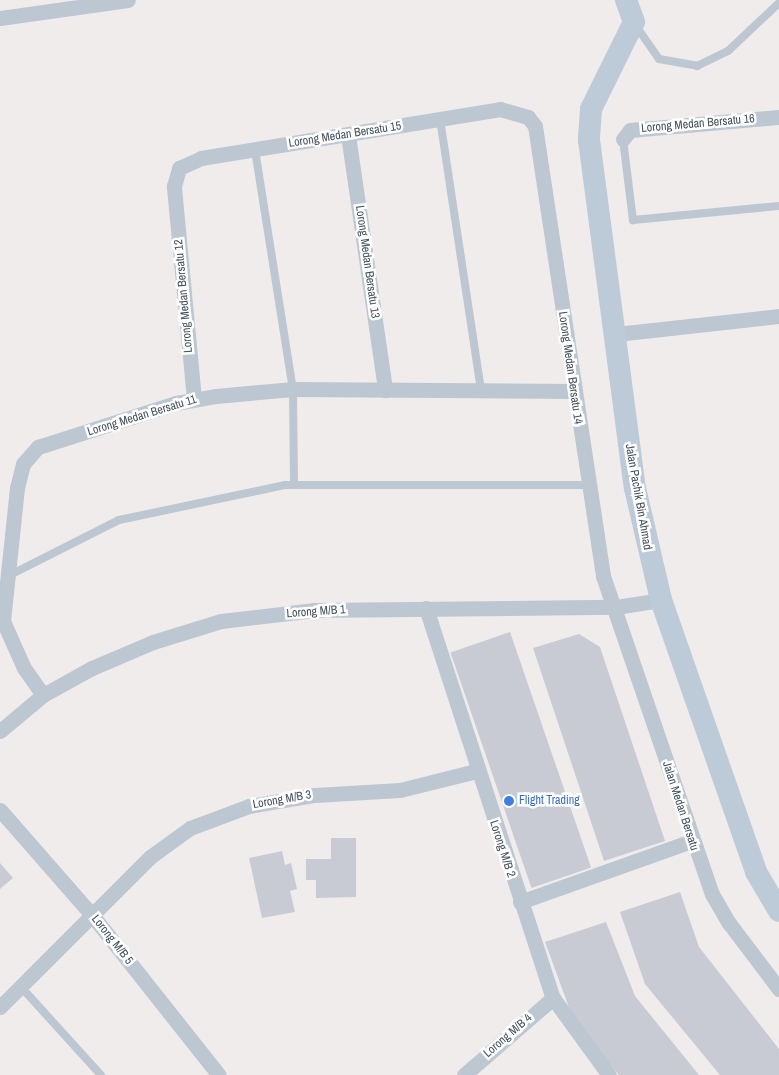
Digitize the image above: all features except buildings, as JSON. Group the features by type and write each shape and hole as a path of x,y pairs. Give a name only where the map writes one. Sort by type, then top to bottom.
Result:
{"street":[{"path":"0,18 128,0"},
{"path":"626,0 634,22"},
{"name":"Jalan Pachik Bin Ahmad","path":"634,22 589,121 635,488 661,600 756,872 779,911"},
{"name":"Lorong Medan Bersatu 15","path":"174,193 175,175 188,162 500,109 514,111 535,126"},
{"name":"Lorong Medan Bersatu 16","path":"623,139 630,130 779,117"},
{"name":"Lorong Medan Bersatu 14","path":"535,126 587,485 603,576 616,607"},
{"name":"Lorong Medan Bersatu 13","path":"348,135 385,390"},
{"name":"Lorong Medan Bersatu 12","path":"174,193 194,399"},
{"path":"616,334 779,316"},
{"name":"Lorong Medan Bersatu 11","path":"43,695 24,668 3,621 4,578 22,464 38,448 194,399 293,389 574,391"},
{"name":"Lorong M/B 1","path":"0,731 43,695 92,668 153,642 221,621 314,610 616,607 661,600"},
{"name":"Jalan Medan Bersatu","path":"616,607 691,841 729,924 779,989"},
{"name":"Lorong M/B 2","path":"426,608 476,771 553,998 609,1075"},
{"name":"Lorong M/B 3","path":"0,1007 22,988 150,857 182,834 250,806 315,794 400,790 476,771"},
{"name":"Lorong M/B 5","path":"0,810 92,915 218,1075"},
{"path":"520,902 691,841"},
{"name":"Lorong M/B 4","path":"464,1075 553,998"}],"lane":[{"path":"634,22 659,59 697,66 728,51 779,3"},
{"path":"440,119 481,391"},
{"path":"623,139 633,220 779,206"},
{"path":"255,150 293,389 294,484"},
{"path":"4,578 118,520 294,484 587,485"},
{"path":"22,988 101,1075"}],"place":[{"name":"Flight Trading","path":"509,801"}]}
